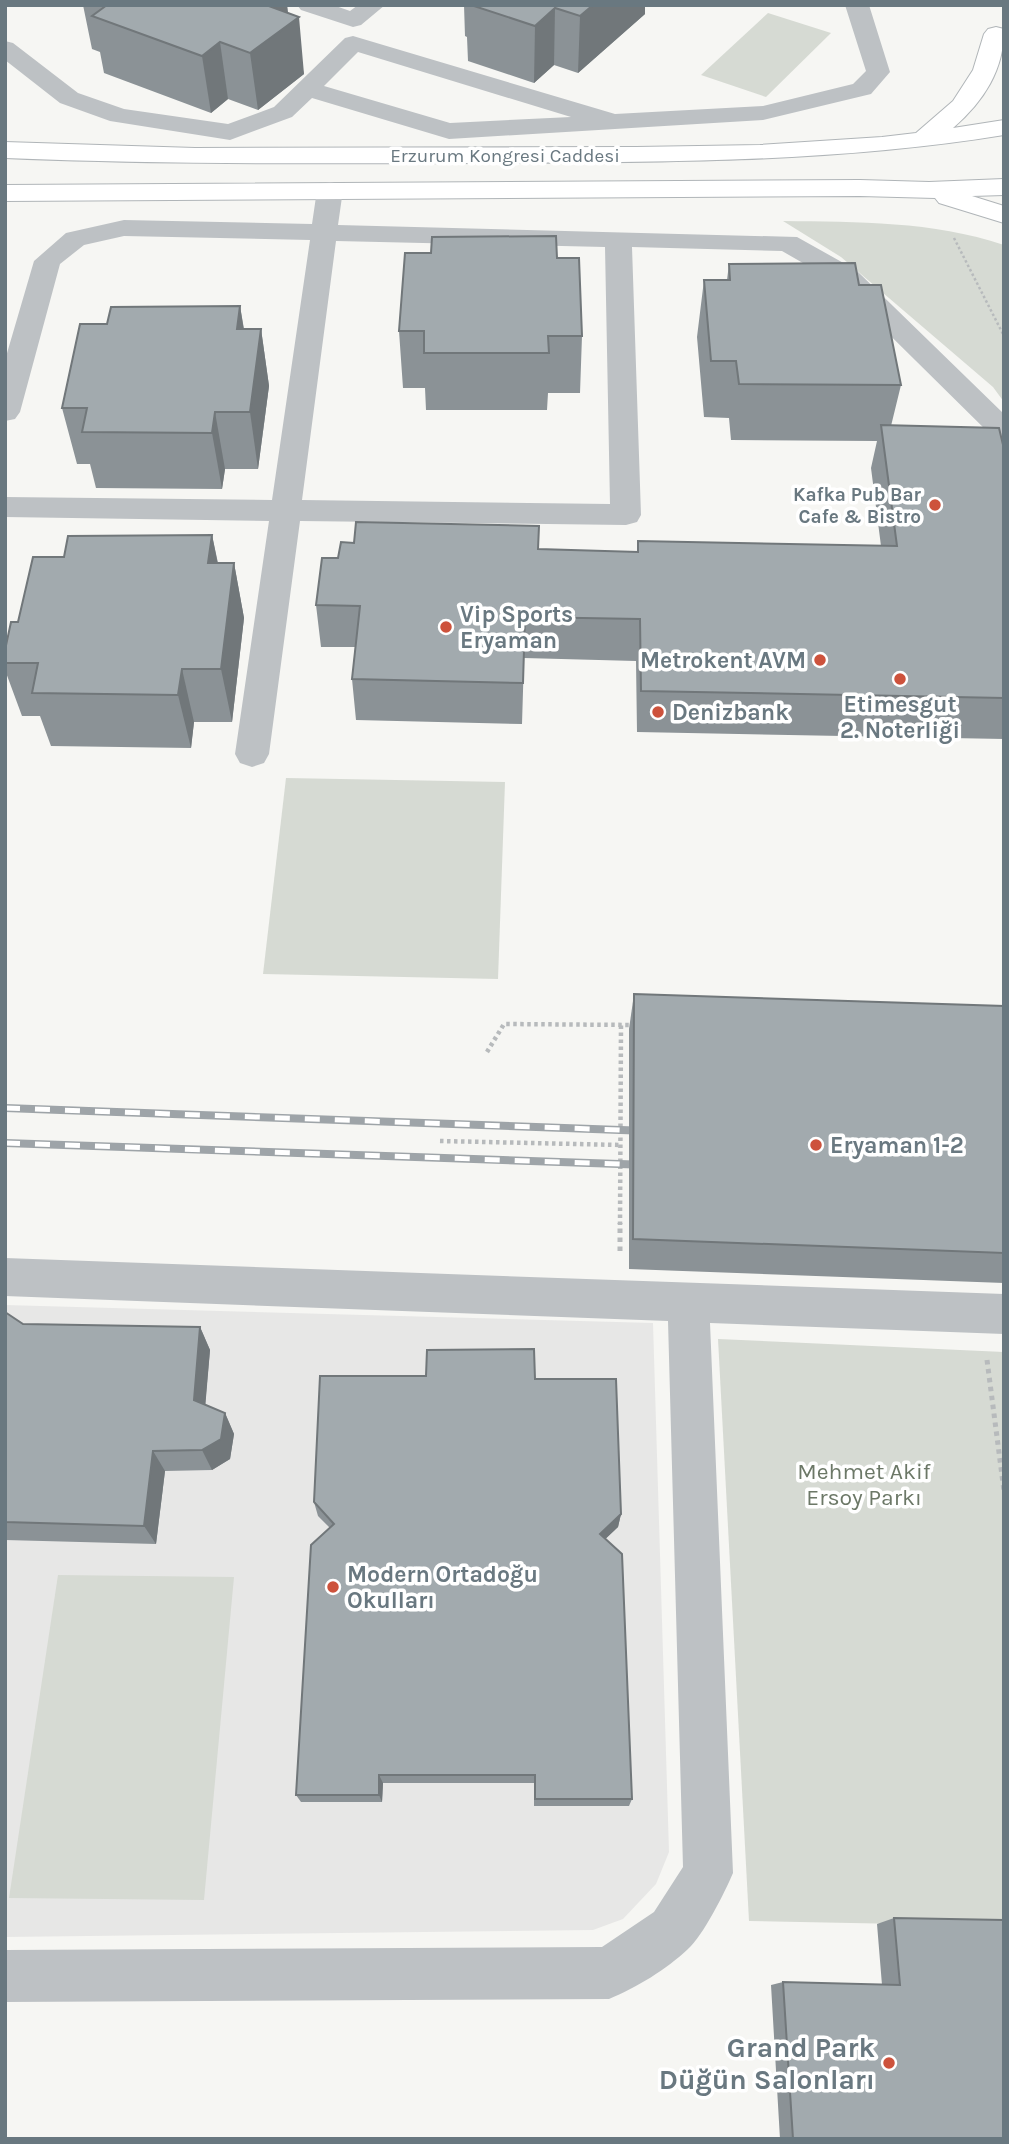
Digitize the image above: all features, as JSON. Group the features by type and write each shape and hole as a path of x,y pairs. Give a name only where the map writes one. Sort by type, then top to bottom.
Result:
{"main road":[{"path":"923,140 970,100 989,63 996,35"},
{"name":"Erzurum Kongresi Caddesi","path":"5,150 126,156 710,154 923,140 1004,127"},
{"name":"Erzurum Kongresi Caddesi","path":"5,193 860,188 929,190 1004,187"},
{"path":"929,190 1004,215"}],"street":[{"path":"309,5 353,20 373,5"},
{"path":"306,88 449,131 763,113 862,89 878,72 853,7"},
{"path":"5,48 69,98 119,116 230,132 283,112 353,43 612,121"},
{"path":"252,754 330,190"},
{"path":"5,412 47,261 75,239 124,228 788,243 846,276 1004,431"},
{"path":"5,508 626,514 618,239"},
{"path":"5,1277 999,1314"},
{"path":"5,1976 609,1973 672,1930 708,1873 688,1303"}],"path":[{"path":"929,190 1004,336"},
{"path":"487,1052 504,1024 639,1026"},
{"path":"620,1300 621,1025"},
{"path":"440,1141 621,1145"},
{"path":"999,1314 986,1365 1004,1491"}],"shaded area":[{"name":"Modern Ortadoğu Okulları","path":"5,1305 653,1323 669,1852 656,1884 623,1919 593,1930 5,1937"}],"green space":[{"path":"768,13 831,33 766,97 701,75"},
{"path":"783,221 895,224 950,231 1004,245 1004,402 993,387 841,257"},
{"path":"286,778 505,782 498,979 263,974"},
{"name":"Mehmet Akif Ersoy Parkı","path":"718,1339 1004,1352 1004,1926 749,1921"},
{"path":"58,1575 234,1577 204,1900 9,1898"}],"building":[{"path":"107,5 271,5 269,6 299,17 250,53 220,42 202,56 92,16"},
{"path":"471,5 593,5 580,16 555,8 535,26"},
{"path":"556,236 557,258 579,258 582,336 548,336 549,353 424,353 424,331 399,331 405,253 431,253 432,237"},
{"path":"855,263 859,285 881,285 901,385 739,384 736,361 711,361 704,280 730,280 729,264"},
{"path":"240,306 237,329 261,329 250,412 215,412 212,433 82,432 87,408 62,408 80,324 107,324 111,307"},
{"path":"881,425 999,428 1004,449 1004,698 641,691 640,619 525,617 523,683 352,679 360,606 316,605 322,558 338,558 341,542 354,543 356,522 539,526 538,549 638,552 638,541 897,546"},
{"path":"212,535 208,563 234,563 221,669 182,669 178,695 32,693 38,663 5,663 11,622 18,622 33,557 64,557 68,536"},
{"name":"Eryaman 1-2","path":"634,994 1004,1006 1004,1253 633,1239"},
{"path":"5,1312 23,1324 200,1327 194,1400 225,1413 221,1439 202,1450 153,1451 144,1526 5,1522"},
{"path":"534,1349 535,1379 616,1379 621,1514 600,1534 622,1554 632,1799 535,1799 535,1775 379,1775 379,1795 296,1795 311,1545 334,1524 314,1502 320,1376 426,1376 427,1350"},
{"name":"Grand Park Düğün Salonları","path":"894,1918 1004,1920 1004,2139 793,2139 783,1982 900,1985"}],"railway":[{"path":"5,1108 649,1131"},
{"path":"5,1143 649,1165"}],"place":[{"name":"Kafka Pub Bar Cafe & Bistro","path":"935,505"},
{"name":"Vip Sports Eryaman","path":"446,627"},
{"name":"Metrokent AVM","path":"820,660"},
{"name":"Etimesgut 2. Noterliği","path":"900,679"},
{"name":"Denizbank","path":"658,712"},
{"name":"Eryaman 1-2","path":"816,1145"},
{"name":"Modern Ortadoğu Okulları","path":"333,1587"},
{"name":"Grand Park Düğün Salonları","path":"889,2063"}]}
